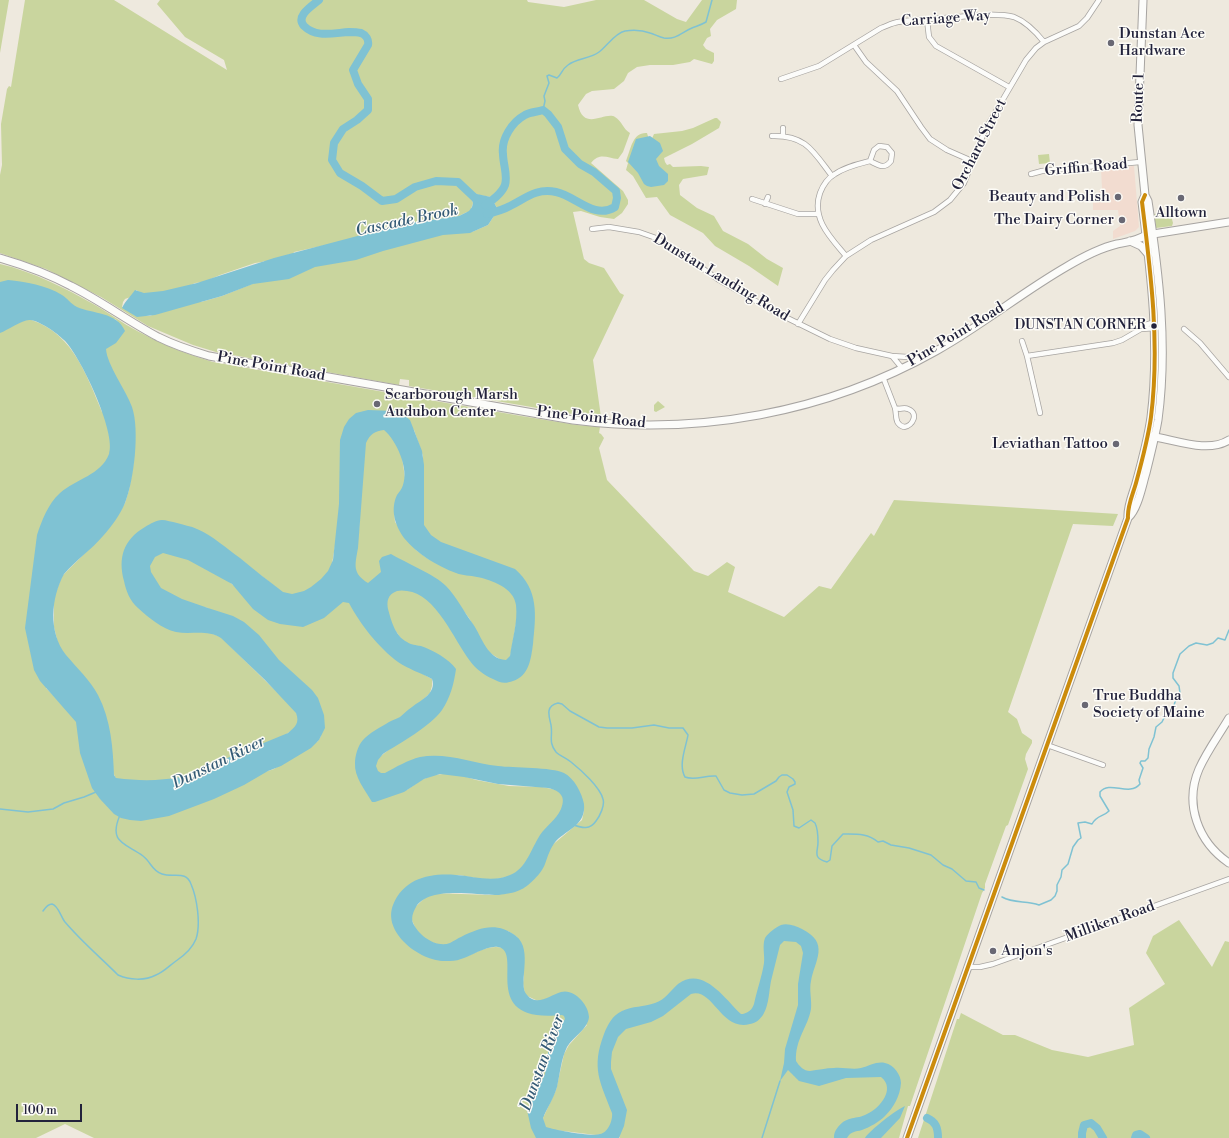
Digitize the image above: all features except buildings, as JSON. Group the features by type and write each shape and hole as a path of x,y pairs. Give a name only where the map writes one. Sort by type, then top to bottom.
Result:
{"main road":[{"name":"Route 1","path":"1143,0 1138,125 1140,162 1145,195 1142,202 1150,235"},
{"path":"1150,235 1229,222"},
{"name":"Pine Point Road","path":"1118,243 1120,240 1141,234 1150,235"},
{"path":"907,1138 1128,518 1133,514 1141,490 1151,436 1158,420 1162,376 1158,326 1148,254 1150,235"},
{"path":"1150,235 1160,285 1158,326"},
{"name":"Pine Point Road","path":"0,258 58,279 159,338 209,356 579,420 619,424 666,425 694,424 740,419 804,405 883,377 950,343 1064,268 1085,256 1118,243 1140,239 1150,235"},
{"path":"1130,241 1139,245 1148,254"},
{"path":"1151,436 1209,447 1219,445 1229,440"},
{"path":"1229,718 1198,770 1194,784 1193,798 1197,824 1204,839 1214,852 1229,863"}],"street":[{"name":"Orchard Street","path":"798,324 829,275 846,256 871,240 928,215 942,207 954,196 964,183 985,130 1026,60 1036,48 1044,42 1079,26 1092,12 1099,0"},
{"name":"Carriage Way","path":"781,79 819,66 875,31 891,24 908,21 992,15 1009,16 1030,26 1044,42"},
{"path":"927,20 929,37 936,46 1009,87"},
{"path":"854,44 866,62 897,91 930,139 943,148 972,161"},
{"path":"783,128 783,136"},
{"path":"772,136 783,136 796,139 806,144 815,153 832,176"},
{"path":"846,256 824,227 818,214 818,204 821,191 832,176 846,168 870,160 880,166 886,166 891,160 892,153 886,147 879,146 874,150 870,160"},
{"name":"Griffin Road","path":"1031,174 1035,172 1140,162"},
{"path":"765,204 768,197"},
{"path":"752,199 798,214 818,214"},
{"name":"Dunstan Landing Road","path":"592,229 603,227 645,233 675,249 731,288 798,324 838,342 856,348 919,360"},
{"path":"1027,356 1113,343 1122,340 1149,323 1158,326"},
{"path":"1184,329 1200,343 1229,377"},
{"path":"1022,341 1027,356 1040,413"},
{"path":"892,356 902,368"},
{"path":"883,377 895,408 896,420 898,424 904,427 910,425 914,417 912,411 906,408 895,408"},
{"path":"1047,745 1103,765"},
{"name":"Milliken Road","path":"967,967 980,967 993,964 1229,879"}],"shaded area":[{"path":"1134,166 1139,227 1135,231 1113,239 1113,231 1120,226 1118,210 1093,210 1093,194 1097,194 1102,188 1101,169"}],"green space":[{"path":"0,0 9,0 0,53"},
{"path":"25,0 114,0 227,70 224,60 185,37 157,4 160,0 527,0 528,2 564,7 596,0 644,0 677,19 686,22 702,0 737,0 736,9 717,20 710,29 711,36 707,38 703,45 706,49 714,53 714,61 712,64 694,59 690,62 673,65 650,65 637,67 628,73 624,81 614,89 592,91 586,94 578,105 581,113 585,117 595,119 606,116 615,117 630,133 623,152 618,159 601,157 597,158 591,163 623,191 628,200 628,204 622,213 614,219 600,217 581,211 573,212 584,259 589,263 604,268 620,293 624,295 593,360 601,417 578,415 409,386 409,380 400,379 399,385 216,352 193,345 148,326 101,297 46,269 0,253 0,175 2,165 1,124 7,89 9,86 11,87","holes":["468,190 479,195 491,197 497,208 496,213 488,225 472,232 456,229 375,251 364,256 319,264 288,277 257,282 222,296 201,302 193,302 167,308 150,316 136,316 122,307 125,299 132,296 136,290 145,295 159,294 187,287 195,283 204,282 255,263 266,262 293,254 294,252 340,242 409,223 459,216 467,212 471,214 473,212 471,209 473,203"]},
{"path":"715,118 721,122 719,128 664,158 665,162 667,165 670,164 673,167 709,167 707,175 683,179 679,185 680,195 697,208 714,216 723,231 748,244 767,259 783,268 778,286 749,266 715,246 703,233 670,215 657,197 646,198 633,176 626,170 628,163 626,161 633,141 642,133 647,133 650,143 654,134 682,131 693,128"},
{"path":"1049,154 1050,163 1039,164 1038,155"},
{"path":"1170,212 1173,223 1172,226 1156,228 1154,214"},
{"path":"0,264 25,271 49,281 84,299 153,339 196,357 213,362 521,416 600,427 599,433 604,438 599,448 607,480 694,571 708,576 727,562 735,567 728,592 784,617 819,586 831,589 871,533 874,536 894,500 1118,514 1113,526 1073,524 1008,712 1017,719 1022,733 1032,740 1025,759 1028,769 985,884 985,888 982,893 910,1106 908,1106 899,1138 619,1138 620,1137 603,1134 596,1135 547,1129 544,1126 543,1118 556,1090 564,1054 569,1045 587,1025 553,998 538,1001 525,995 523,983 524,977 517,937 508,931 446,947 428,941 417,932 409,913 430,893 493,895 582,820 584,811 559,774 376,775 376,760 444,705 448,696 392,626 381,590 421,590 504,681 532,600 434,540 423,527 423,456 414,430 375,411 339,522 331,570 311,590 289,598 263,577 222,548 124,555 208,632 221,637 295,710 299,719 298,726 281,738 189,776 151,783 116,779 59,648 54,627 54,597 62,576 102,536 125,503 129,490 135,444 103,352 118,322 115,319 0,283"},
{"path":"23,318 39,323 53,331 64,341 74,354 90,382 102,412 104,412 112,442 108,464 56,501 46,688 68,711 80,720 96,790 268,771 274,769 318,741 321,736 208,608 163,600 148,567 155,552 177,554 216,571 249,598 345,597 403,663 432,679 430,693 357,762 407,790 421,780 434,775 457,774 476,780 509,786 542,787 557,790 565,798 563,809 526,862 519,871 512,876 491,880 459,875 427,878 401,935 468,956 493,947 508,950 510,996 567,1014 563,1026 539,1138 94,1138 65,1124 36,1138 0,1138 0,332"},
{"path":"658,401 665,407 656,412 654,411 654,405"},
{"path":"387,429 401,450 406,485 394,511 395,522 416,550 428,559 462,572 503,583 517,599 517,618 510,658 504,662 487,651 469,618 453,597 368,584 359,579 355,573 366,432"},
{"path":"1179,920 1212,967 1225,941 1229,942 1229,1138 918,1138 957,1019 959,1019 961,1013 1003,1035 1015,1035 1052,1050 1088,1057 1134,1045 1129,1008 1165,984 1146,953 1153,936"}],"water":[{"path":"650,136 660,143 663,151 656,159 659,166 668,174 668,181 664,185 651,187 644,184 638,173 628,162 636,139"},
{"path":"468,190 477,194 491,197 497,208 496,213 488,225 470,233 443,235 356,260 315,267 289,279 253,284 222,296 155,315 137,317 122,308 135,290 144,293 163,291 197,283 274,258 384,229 410,223 459,216 469,211 472,207 473,203"},
{"path":"8,280 36,284 49,289 62,295 77,307 111,317 121,325 125,331 116,343 106,349 113,370 132,407 136,429 135,455 128,494 121,512 110,528 64,574 56,594 53,615 56,636 60,646 91,684 98,695 106,714 109,724 114,775 116,778 149,780 181,777 288,733 295,727 297,722 296,713 265,680 221,638 210,634 176,632 156,622 135,605 129,596 122,573 122,557 127,544 138,532 153,522 160,520 192,527 219,542 283,592 292,594 304,591 321,579 328,571 333,560 339,504 340,440 344,427 349,419 356,413 368,410 395,411 403,414 410,420 422,451 424,465 424,525 431,535 441,542 515,569 523,577 532,594 535,623 531,655 526,671 518,679 505,683 483,674 472,664 443,619 427,600 417,594 401,590 391,595 388,600 388,609 394,627 399,636 409,643 436,652 456,669 451,691 442,710 423,728 383,754 378,760 376,766 378,771 385,773 420,757 440,756 488,765 558,771 568,775 571,778 581,795 584,804 584,811 579,822 556,841 541,871 527,886 515,892 499,895 454,893 432,896 423,900 416,907 412,917 412,921 419,932 428,940 439,944 450,943 482,929 496,928 509,932 516,936 521,942 524,950 524,990 527,995 535,1000 539,1000 566,991 576,995 584,1003 588,1012 588,1021 567,1047 565,1052 556,1091 543,1118 546,1127 589,1135 603,1133 608,1129 611,1122 612,1113 599,1075 598,1056 607,1027 613,1018 622,1011 659,1002 665,998 678,984 687,979 705,981 713,986 741,1014 750,1010 754,1004 763,968 765,938 777,927 786,924 802,929 811,934 816,940 818,946 817,959 810,984 811,1009 798,1046 796,1061 802,1068 810,1071 831,1068 858,1069 879,1063 888,1064 894,1068 901,1080 901,1083 896,1101 885,1116 871,1126 852,1133 847,1138 834,1138 835,1131 842,1123 849,1119 867,1114 881,1103 887,1092 887,1087 881,1077 846,1078 819,1086 799,1081 788,1070 780,1081 785,1049 798,1005 798,984 803,953 801,946 796,942 784,941 780,945 766,1009 756,1022 740,1025 732,1022 705,997 699,994 691,994 663,1016 651,1022 626,1029 618,1037 612,1052 611,1069 627,1110 624,1126 619,1138 536,1138 531,1128 527,1110 545,1074 548,1053 557,1031 565,1019 564,1016 536,1015 520,1009 511,999 508,986 507,961 505,952 498,947 485,949 457,960 436,960 426,957 406,944 398,935 393,926 391,915 393,905 398,896 411,883 419,879 428,876 446,875 496,879 516,872 528,858 540,835 559,813 563,798 556,791 548,788 498,784 440,774 424,779 404,792 372,802 360,783 355,768 357,751 361,742 390,721 400,717 424,699 430,692 433,684 432,679 398,662 384,650 364,627 349,603 343,602 324,618 303,627 280,624 268,620 253,609 232,584 188,560 163,553 155,557 150,566 151,572 161,588 182,599 233,616 244,622 259,635 279,660 312,690 318,698 324,715 325,728 319,740 311,748 281,766 268,771 244,785 214,799 169,816 141,821 121,818 114,814 92,788 80,753 76,722 40,681 34,670 25,628 37,535 43,518 52,502 60,493 94,472 105,461 109,454 110,444 108,429 96,395 79,361 71,348 61,337 43,325 30,320 20,323 0,333 0,282","holes":["384,430 397,448 403,463 403,485 395,501 394,517 404,538 421,554 435,563 459,574 483,578 495,583 507,589 514,599 516,605 516,624 510,656 506,660 499,659 490,652 453,594 446,586 434,577 391,554 382,557 379,561 381,572 368,583 359,576 356,564 366,443 369,437 378,431"]},
{"path":"905,1106 900,1118 881,1138 865,1138 884,1120"}],"waterway":[{"name":"Cascade Brook","path":"319,0 303,15 302,22 304,26 314,32 325,34 349,32 361,33 366,36 368,40 368,45 353,70 358,84 368,99 368,110 357,120 343,129 334,143 332,160 340,173 362,186 382,201 396,199 415,187 436,181 458,182 476,199"},
{"path":"543,110 545,101 544,96 549,83 547,76 549,75 557,78 568,65 595,54 621,32 634,30 652,33 664,38 675,37 706,22 712,0"},
{"path":"485,205 502,191 505,185 506,177 503,148 508,132 520,118 529,113 543,110 558,127 565,149 580,164 594,172 616,191 617,198 615,207 607,210 600,211 592,209 563,194 543,191 532,194 505,209 487,214"},
{"path":"1002,897 1039,905 1051,900 1055,896 1062,870 1068,864 1073,847 1081,838 1078,823 1085,822 1092,824 1096,819 1109,811 1100,796 1100,792 1109,788 1131,789 1136,788 1140,784 1139,780 1143,768 1140,763 1148,758 1149,749 1156,727 1164,718 1171,715 1175,702 1180,693 1179,686 1173,678 1173,673 1180,654 1189,646 1196,643 1207,645 1213,643 1218,638 1225,640 1229,630"},
{"path":"574,825 586,828 594,824 603,807 603,799 598,789 590,779 580,769 556,752 552,745 549,712 551,706 558,703 599,727 632,728 654,725 669,728 683,728 688,735 682,762 685,777 693,778 716,776 724,790 730,793 742,795 754,794 776,781 782,775 787,775 795,782 795,784 789,787 787,792 793,810 794,826 799,828 811,820 815,823 818,834 817,854 819,859 827,862 830,860 832,846 843,834 862,835 870,837 878,842 883,841 891,845 909,848 931,855 943,865 952,869 966,881 976,882 979,888 984,890"},
{"path":"0,809 28,812 53,809 64,803 96,792"},
{"path":"43,911 49,905 54,905 65,922 84,942 118,975 127,978 142,979 159,974 190,949 196,939 198,911 195,896 189,880 186,877 179,875 166,875 159,873 143,856 120,841 117,837 116,831 120,815"},
{"path":"762,1138 780,1081"},
{"name":"Dunstan River","path":"927,1118 933,1121 936,1126 938,1138"},
{"name":"Dunstan River","path":"1082,1138 1084,1125 1091,1123 1097,1128 1103,1138"},
{"name":"Dunstan River","path":"1135,1138 1136,1135 1140,1134 1146,1138"}],"transit line":[{"path":"907,1138 1128,518 1129,505 1148,434 1154,390 1155,363 1153,310 1142,202 1145,195"}],"place":[{"name":"Dunstan Ace Hardware","path":"1111,43"},
{"name":"Beauty and Polish","path":"1118,197"},
{"name":"Alltown","path":"1181,198"},
{"name":"The Dairy Corner","path":"1122,220"},
{"name":"DUNSTAN CORNER","path":"1154,326"},
{"name":"Scarborough Marsh Audubon Center","path":"377,404"},
{"name":"Leviathan Tattoo","path":"1116,444"},
{"name":"True Buddha Society of Maine","path":"1085,705"},
{"name":"Anjon's","path":"993,951"}]}
